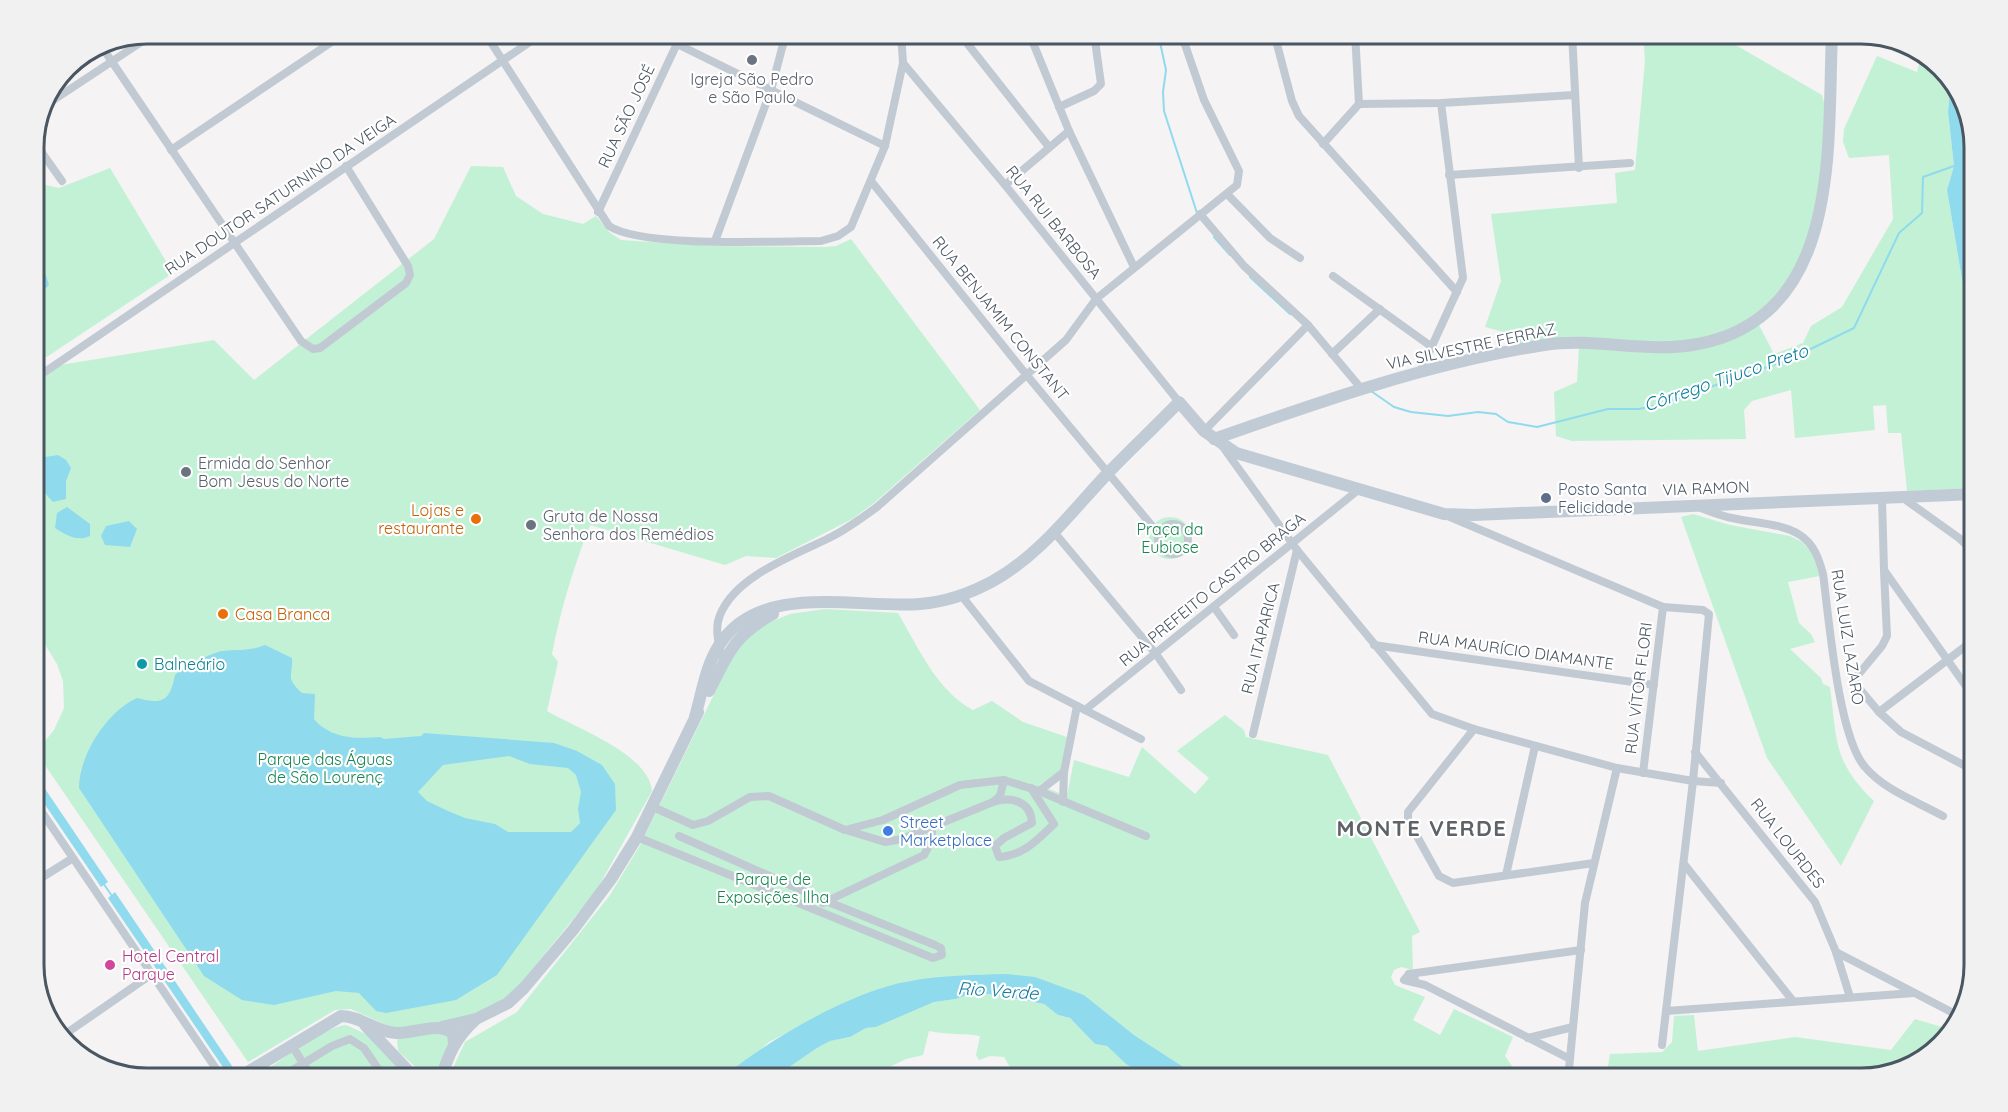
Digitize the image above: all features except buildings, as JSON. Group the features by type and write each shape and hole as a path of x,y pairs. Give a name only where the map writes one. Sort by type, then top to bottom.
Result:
{"main road":[{"name":"VIA SILVESTRE FERRAZ","path":"1214,439 1360,387 1421,370 1574,341 1656,347 1698,344 1734,331 1766,311 1794,279 1813,244 1818,226 1827,141 1831,44"},
{"name":"VIA RAMON","path":"1179,402 1214,439 1256,460 1357,491 1444,514 1474,515 1964,495"},
{"path":"696,717 719,644 733,629 760,612 780,605 909,605 961,595 1009,570 1054,532 1107,473 1179,402"},
{"path":"253,1068 341,1016 354,1017 397,1033 442,1027 476,1019 507,1003 524,988 587,913 637,837 723,660 735,643 752,627 775,613 805,604"},
{"path":"444,1068 462,1032 476,1019"},
{"path":"363,1022 406,1068"},
{"path":"442,1027 453,1033 454,1045"},
{"path":"392,1053 397,1033"}],"street":[{"path":"55,100 138,44"},
{"path":"171,150 329,44"},
{"path":"492,44 609,226 618,232 630,235 715,241 821,241 838,236 850,226 885,146 903,63 902,44"},
{"name":"RUA DOUTOR SATURNINO DA VEIGA","path":"44,373 527,44"},
{"path":"677,44 885,146"},
{"name":"RUA SÃO JOSÉ","path":"598,212 677,44"},
{"path":"715,241 771,90 783,44"},
{"path":"968,44 1049,147"},
{"path":"1033,44 1069,131 1134,267"},
{"path":"1059,107 1094,91 1102,80 1096,44"},
{"path":"723,660 719,644 719,617 731,598 743,586 774,564 832,537 862,518 1066,340 1096,299 1237,185 1239,171 1204,100 1185,44"},
{"path":"1277,44 1295,110 1457,292"},
{"path":"1323,144 1359,104 1356,44"},
{"path":"1572,44 1579,168"},
{"path":"105,52 301,341 313,350 320,348 406,283 411,275 408,266 346,166"},
{"name":"RUA RUI BARBOSA","path":"903,63 1005,185 1179,402"},
{"path":"1359,104 1441,103 1574,95"},
{"path":"1421,370 1457,292 1463,272 1441,103"},
{"path":"1005,185 1069,131"},
{"path":"44,156 62,181"},
{"path":"1449,175 1630,163"},
{"name":"RUA BENJAMIM CONSTANT","path":"871,181 1025,374 1158,533"},
{"path":"1227,194 1270,238 1300,258"},
{"path":"1200,214 1244,266 1308,326 1360,387"},
{"path":"1333,276 1432,347"},
{"path":"1332,354 1380,309"},
{"path":"1308,326 1214,439 1295,546 1428,710 1438,717 1474,729 1617,768 1693,781 1721,783"},
{"name":"RUA PREFEITO CASTRO BRAGA","path":"1081,708 1156,654 1295,546 1357,491"},
{"path":"1853,681 1882,646 1887,636 1882,498"},
{"path":"1903,498 1964,543"},
{"name":"RUA LUIZ LAZARO","path":"1692,505 1729,518 1786,529 1800,534 1811,545 1819,558 1823,574 1837,678 1854,748 1864,766 1881,782 1943,816"},
{"path":"1444,514 1663,607 1703,610 1710,618 1662,1046"},
{"path":"1054,532 1156,654 1181,690"},
{"name":"RUA ITAPARICA","path":"1252,734 1295,546"},
{"path":"1884,570 1964,683"},
{"path":"961,595 1023,675 1141,739"},
{"path":"1214,607 1234,635"},
{"name":"RUA VÍTOR FLORI","path":"1643,773 1663,607"},
{"name":"RUA MAURÍCIO DIAMANTE","path":"1374,645 1654,685"},
{"path":"1879,712 1964,646"},
{"path":"1837,678 1853,681 1879,712 1901,732 1964,765"},
{"path":"1063,802 1064,772 1081,708"},
{"path":"1474,729 1410,808 1408,820 1439,876 1446,881 1594,863"},
{"path":"1506,875 1535,746"},
{"name":"RUA LOURDES","path":"1695,752 1805,887 1823,918 1850,997"},
{"path":"1569,1068 1585,903 1617,768"},
{"path":"1035,790 1064,772"},
{"path":"845,830 868,826 960,785 1004,780 1035,790 1146,836"},
{"path":"993,802 1000,796 1004,780"},
{"path":"653,807 693,825 708,821 750,797 769,796 845,830 885,842 902,839 993,802 1011,799 1024,804 1030,813 1032,823 1004,838 995,846 999,856 1013,855 1031,846 1054,824 1035,790"},
{"path":"44,815 216,1068"},
{"path":"815,909 826,901 924,855 932,840 932,826"},
{"path":"637,837 933,958 942,955 941,948 935,945 826,901 679,836"},
{"path":"44,876 74,858"},
{"path":"1684,864 1793,1001"},
{"path":"1570,1059 1425,985 1404,980 1409,974 1581,950"},
{"path":"1836,952 1953,1013"},
{"path":"68,1032 152,974"},
{"path":"1666,1011 1914,993"},
{"path":"1527,1038 1573,1028"},
{"path":"296,1068 332,1046 350,1039 364,1048 378,1068"},
{"path":"291,1044 305,1068"}],"green space":[{"path":"1644,44 1734,44 1822,95 1825,106 1820,195 1806,247 1780,293 1748,321 1694,342 1510,348 1507,333 1485,327 1501,281 1491,214 1617,203 1615,173 1635,170 1645,61"},
{"path":"1877,56 1917,72 1920,62 1934,74 1950,93 1948,112 1954,166 1947,190 1964,291 1964,488 1907,491 1901,433 1888,433 1886,405 1873,406 1875,430 1795,438 1791,390 1752,401 1744,410 1746,439 1572,441 1556,436 1554,392 1577,382 1579,346 1645,350 1759,325 1774,354 1803,343 1811,326 1842,307 1893,219 1889,155 1849,158 1843,142 1844,129"},
{"name":"Parque das Águas de São Lourenç","path":"471,166 503,167 516,196 543,214 583,224 596,216 609,232 621,240 713,246 825,247 836,246 851,239 980,410 874,503 852,519 776,558 746,556 725,565 590,525 568,589 552,654 558,662 547,711 625,754 648,778 652,791 596,891 507,1000 458,1020 393,1028 351,1009 335,1010 248,1062 44,764 44,742 54,730 64,708 63,681 57,664 44,643 44,377 60,365 214,340 254,380 434,239"},
{"path":"110,168 173,273 44,359 44,185 59,188"},
{"path":"1693,514 1730,525 1790,536 1802,542 1811,551 1820,576 1788,582 1799,623 1811,634 1815,642 1790,649 1821,678 1823,684 1830,687 1836,736 1844,762 1874,801 1841,866 1767,758 1681,517"},
{"name":"Praça da Eubiose","path":"1170,517 1178,518 1185,523 1190,530 1190,546 1185,553 1178,558 1170,559 1162,558 1155,553 1150,546 1149,538 1150,530 1155,523 1162,518"},
{"name":"Parque de Exposições Ilha","path":"825,609 898,613 939,680 960,702 973,710 992,701 1023,722 1067,737 1062,770 1039,785 1067,796 1074,760 1129,777 1142,747 1195,794 1209,778 1177,751 1225,715 1244,730 1246,737 1328,755 1420,932 1412,936 1413,970 1401,967 1394,970 1391,977 1395,985 1425,997 1413,1020 1440,1035 1454,1009 1513,1037 1505,1056 1513,1068 1185,1068 1134,1035 1084,995 973,975 908,981 853,999 769,1042 739,1068 453,1068 465,1042 517,1012 610,895 639,847 727,668 746,637 790,614"},
{"path":"975,992 1044,1004 1058,1015 1070,1018 1095,1044 1107,1046 1132,1068 1010,1068 1004,1057 990,1056 979,1060 976,1055 980,1036 929,1031 923,1055 906,1059 888,1068 788,1068 829,1041 850,1037 866,1028 876,1027 934,1002 956,999"},
{"path":"1694,1015 1698,1051 1795,1037 1891,1050 1915,1019 1943,1027 1913,1055 1875,1068 1608,1068 1610,1054 1662,1052 1672,1042 1674,1016"},
{"path":"346,1025 366,1034 398,1068 269,1068 312,1039 336,1027"},
{"path":"440,1030 451,1039 439,1068 416,1068 398,1051 397,1037"}],"water":[{"path":"1950,93 1961,119 1964,139 1964,291 1947,190 1954,166 1948,112"},
{"path":"44,269 49,285 44,290"},
{"path":"58,455 66,460 71,468 66,481 66,499 53,502 44,490 45,457"},
{"path":"67,507 90,524 90,536 76,538 55,528 57,513"},
{"path":"129,521 137,529 130,547 105,545 101,536 106,526"},
{"path":"265,645 292,658 293,684 302,693 315,694 314,719 328,731 336,734 384,739 421,736 424,733 554,743 577,751 602,765 615,784 616,810 497,975 456,1000 386,1013 376,1011 359,993 336,991 274,1005 242,1000 204,976 79,788 80,776 96,736 115,713 126,705 137,698 153,701 164,699 171,691 175,675 212,654","holes":["509,756 530,764 568,768 576,775 581,792 578,809 580,823 571,832 508,832 495,824 465,818 448,811 427,801 418,792 443,765"]},
{"path":"44,787 108,882 101,887 44,803"},
{"path":"115,892 233,1068 224,1068 108,898"},
{"name":"Rio Verde","path":"1007,974 1035,977 1084,995 1134,1035 1185,1068 1132,1068 1107,1046 1095,1044 1070,1018 1058,1015 1044,1004 975,992 956,999 934,1002 876,1027 866,1028 850,1037 830,1041 788,1068 734,1068 792,1030 864,994 910,981"}],"waterway":[{"path":"1160,44 1166,70 1163,92 1164,111 1197,213"},
{"name":"Côrrego Tijuco Preto","path":"1371,391 1394,407 1411,412 1448,416 1478,412 1496,414 1508,422 1537,427 1608,409 1639,409 1662,404 1790,359 1854,328 1899,233 1922,213 1923,177 1954,166"},
{"path":"1214,237 1230,255"},
{"path":"1250,277 1290,314"},
{"path":"103,883 112,896"}],"place":[{"name":"Igreja São Pedro e São Paulo","path":"752,60"},
{"name":"Ermida do Senhor Bom Jesus do Norte","path":"186,472"},
{"name":"Posto Santa Felicidade","path":"1546,498"},
{"name":"Lojas e restaurante","path":"476,519"},
{"name":"Gruta de Nossa Senhora dos Remédios","path":"531,525"},
{"name":"Casa Branca","path":"223,614"},
{"name":"Balneário","path":"142,664"},
{"name":"Street Marketplace","path":"888,831"},
{"name":"Hotel Central Parque","path":"110,965"}],"district":[{"name":"MONTE VERDE","path":"1422,828"}]}
